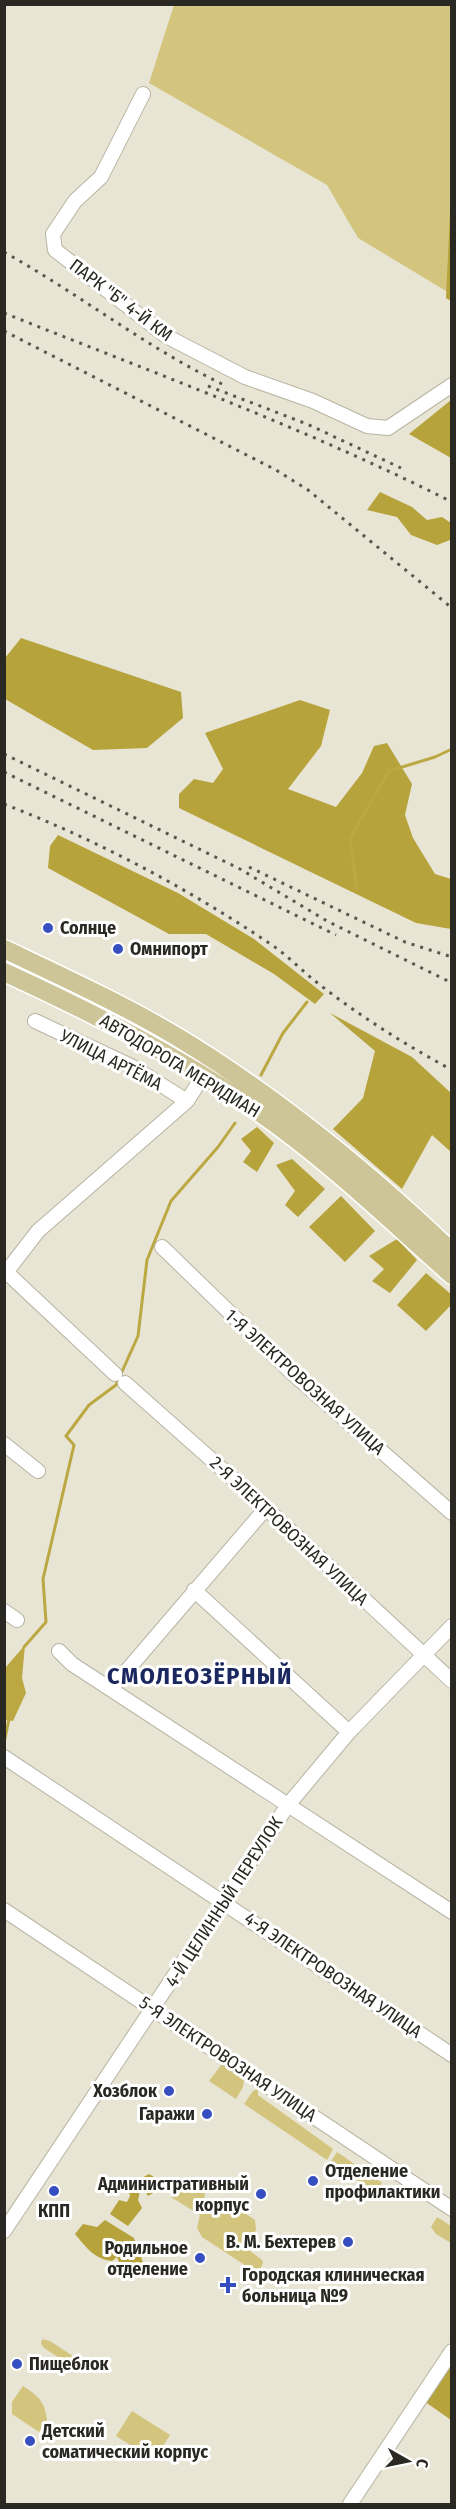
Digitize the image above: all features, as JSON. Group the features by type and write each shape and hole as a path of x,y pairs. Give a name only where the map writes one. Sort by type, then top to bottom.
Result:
{"main road":[{"name":"АВТОДОРОГА МЕРИДИАН","path":"4,949 177,1036 284,1107 390,1196 452,1252"},
{"name":"АВТОДОРОГА МЕРИДИАН","path":"4,972 63,999 202,1076 257,1110 325,1163 452,1275"},
{"path":"202,1076 212,1059"}],"street":[{"name":"ПАРК \"Б\" 4-Й КМ","path":"143,94 101,177 75,201 53,234 55,250 166,336 245,376 313,401 367,426 388,428 452,385"},
{"name":"УЛИЦА АРТЁМА","path":"35,1021 130,1066 187,1101"},
{"path":"5,1272 38,1231 187,1101 202,1076"},
{"name":"1-Я ЭЛЕКТРОВОЗНАЯ УЛИЦА","path":"162,1247 292,1373 452,1513"},
{"name":"2-Я ЭЛЕКТРОВОЗНАЯ УЛИЦА","path":"5,1272 266,1508 452,1681"},
{"path":"4,1444 38,1471"},
{"path":"111,1689 266,1508"},
{"path":"194,1590 350,1732"},
{"path":"4,1611 17,1620"},
{"name":"4-Й ЦЕЛИННЫЙ ПЕРЕУЛОК","path":"4,2231 288,1805 350,1732 452,1626"},
{"path":"59,1651 72,1664 452,1911"},
{"name":"4-Я ЭЛЕКТРОВОЗНАЯ УЛИЦА","path":"4,1757 452,2055"},
{"name":"5-Я ЭЛЕКТРОВОЗНАЯ УЛИЦА","path":"4,1910 452,2209"},
{"path":"350,2505 452,2351"}],"shaded area":[{"path":"174,5 451,5 451,294 358,238 327,185 149,83"},
{"path":"451,190 452,301 446,298"},
{"path":"451,400 451,458 409,434"},
{"path":"380,492 412,507 427,520 442,517 451,523 450,540 437,545 411,535 397,517 367,510"},
{"path":"21,638 181,692 183,718 147,748 93,750 5,699 5,658"},
{"path":"300,700 330,710 321,746 288,789 336,807 362,773 374,746 387,743 412,784 405,815 413,838 435,874 451,879 451,929 416,923 179,808 179,794 194,779 213,783 223,769 205,733"},
{"path":"58,835 178,893 254,939 324,994 315,1004 274,974 206,934 169,934 48,868 50,846"},
{"path":"330,1013 412,1057 451,1093 451,1152 432,1135 402,1189 333,1129 363,1098 375,1051"},
{"path":"257,1127 274,1143 257,1172 243,1162 251,1151 241,1139"},
{"path":"292,1159 325,1189 298,1217 285,1205 295,1191 276,1165"},
{"path":"341,1196 375,1231 345,1262 309,1227"},
{"path":"397,1239 417,1260 390,1293 372,1281 384,1269 369,1256"},
{"path":"426,1273 452,1295 451,1305 426,1331 397,1305"},
{"path":"25,1645 22,1678 26,1693 13,1721 5,1720 5,1668"},
{"path":"222,2064 244,2080 236,2099 209,2081"},
{"path":"258,2089 258,2095 333,2149 327,2160 244,2104 253,2091"},
{"path":"337,2152 382,2183 376,2193 330,2163"},
{"path":"149,2174 162,2182 158,2190 148,2196 145,2191 140,2191 138,2200 142,2208 128,2226 110,2214 119,2200 127,2202 130,2196 127,2186"},
{"path":"189,2177 206,2188 204,2199 225,2213 231,2204 255,2220 256,2230 245,2247 262,2260 260,2270 254,2271 202,2237 197,2228 200,2215 171,2197 182,2181"},
{"path":"437,2217 451,2226 451,2243 436,2234 431,2227"},
{"path":"105,2220 134,2238 144,2265 129,2271 122,2270 117,2257 112,2261 100,2258 91,2252 75,2234 83,2224 97,2227"},
{"path":"42,2339 50,2341 82,2362 84,2370 78,2370 44,2348 41,2344"},
{"path":"451,2361 451,2420 424,2401"},
{"path":"23,2386 37,2396 45,2408 47,2420 39,2432 12,2414 12,2402"},
{"path":"132,2411 170,2435 154,2460 116,2436"}],"waterway":[{"path":"357,889 350,838 389,771 435,757 452,749"},
{"path":"261,1075 283,1033 307,1002"},
{"path":"24,1647 46,1622 43,1579 74,1445 66,1436 89,1405 116,1385 138,1336 147,1260 171,1201 218,1147 235,1123"},
{"path":"4,1743 9,1719"}],"railway":[{"path":"4,252 166,354 222,384"},
{"path":"4,313 287,426 398,475 452,502"},
{"path":"4,331 276,470 308,490 452,608"},
{"path":"208,386 307,424 401,468"},
{"path":"4,754 240,869 327,921 452,983"},
{"path":"4,772 336,935"},
{"path":"4,804 73,833 174,884 275,947 331,994 365,1017 452,1070"},
{"path":"249,867 405,942 452,957"}],"place":[{"name":"Солнце","path":"48,928"},
{"name":"Омнипорт","path":"118,949"},
{"name":"Хозблок","path":"169,2091"},
{"name":"Гаражи","path":"207,2114"},
{"name":"Отделение профилактики","path":"313,2181"},
{"name":"КПП","path":"54,2191"},
{"name":"Административный корпус","path":"261,2194"},
{"name":"В. М. Бехтерев","path":"348,2242"},
{"name":"Родильное отделение","path":"200,2258"},
{"name":"Городская клиническая больница №9","path":"228,2285"},
{"name":"Пищеблок","path":"17,2364"},
{"name":"Детский соматический корпус","path":"30,2441"}],"district":[{"name":"СМОЛЕОЗЁРНЫЙ","path":"200,1676"}]}
